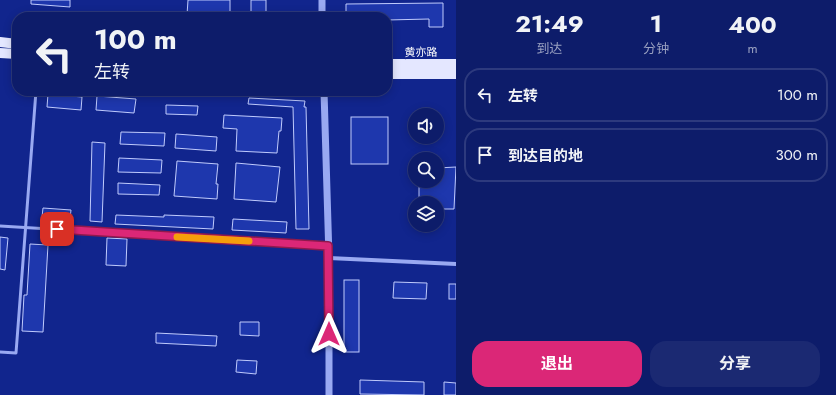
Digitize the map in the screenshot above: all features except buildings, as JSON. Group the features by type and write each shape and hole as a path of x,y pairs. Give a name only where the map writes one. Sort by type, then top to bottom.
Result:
{"main road":[{"path":"0,42 12,43"},
{"path":"0,53 12,54"},
{"name":"黄亦路","path":"392,64 456,64"},
{"name":"黄亦路","path":"392,74 456,74"}],"street":[{"path":"322,0 322,12"},
{"path":"324,96 329,258 329,395"},
{"path":"329,258 456,264"}],"lane":[{"path":"0,352 16,353 36,96"},
{"path":"0,226 328,246"}],"slow traffic":[{"path":"177,237 249,241"}],"route":[{"path":"57,229 328,246 329,334"}]}
